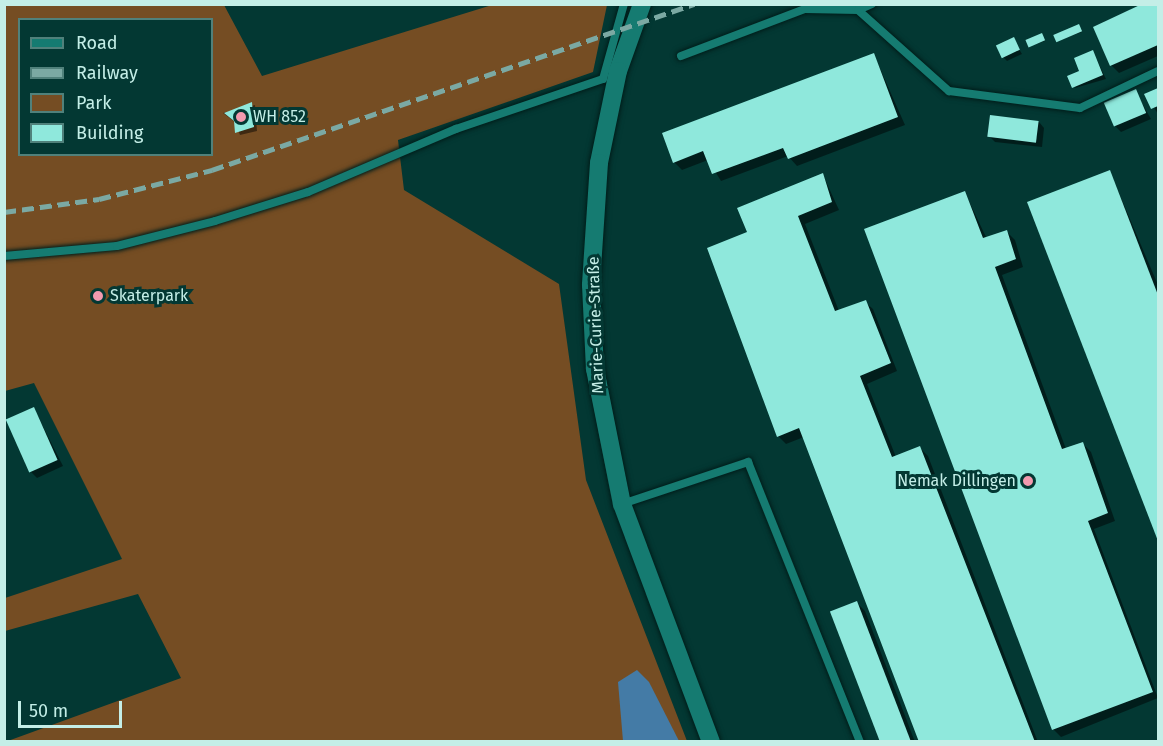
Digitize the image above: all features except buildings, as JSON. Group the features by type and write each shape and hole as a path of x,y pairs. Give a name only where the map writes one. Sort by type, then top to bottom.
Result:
{"main road":[{"name":"Marie-Curie-Straße","path":"642,4 606,118 593,235 598,399 622,504 711,741"}],"lane":[{"path":"4,256 117,246 215,221 308,192 456,129 603,79 624,4"},
{"path":"681,56 805,9 858,10 872,4"},
{"path":"858,10 949,92 1080,108 1158,71"},
{"path":"622,504 748,462 860,741"}],"green space":[{"path":"5,5 224,5 262,76 492,5 607,5 593,72 398,140 404,190 559,284 586,480 687,741 5,742 181,678 138,594 5,631 5,598 122,559 34,383 5,391"}],"water":[{"path":"637,670 649,682 679,741 623,741 618,682"}],"railway":[{"path":"4,212 99,199 212,170 694,4"}],"place":[{"name":"WH 852","path":"241,117"},
{"name":"Skaterpark","path":"98,296"},
{"name":"Nemak Dillingen","path":"1028,481"}]}
